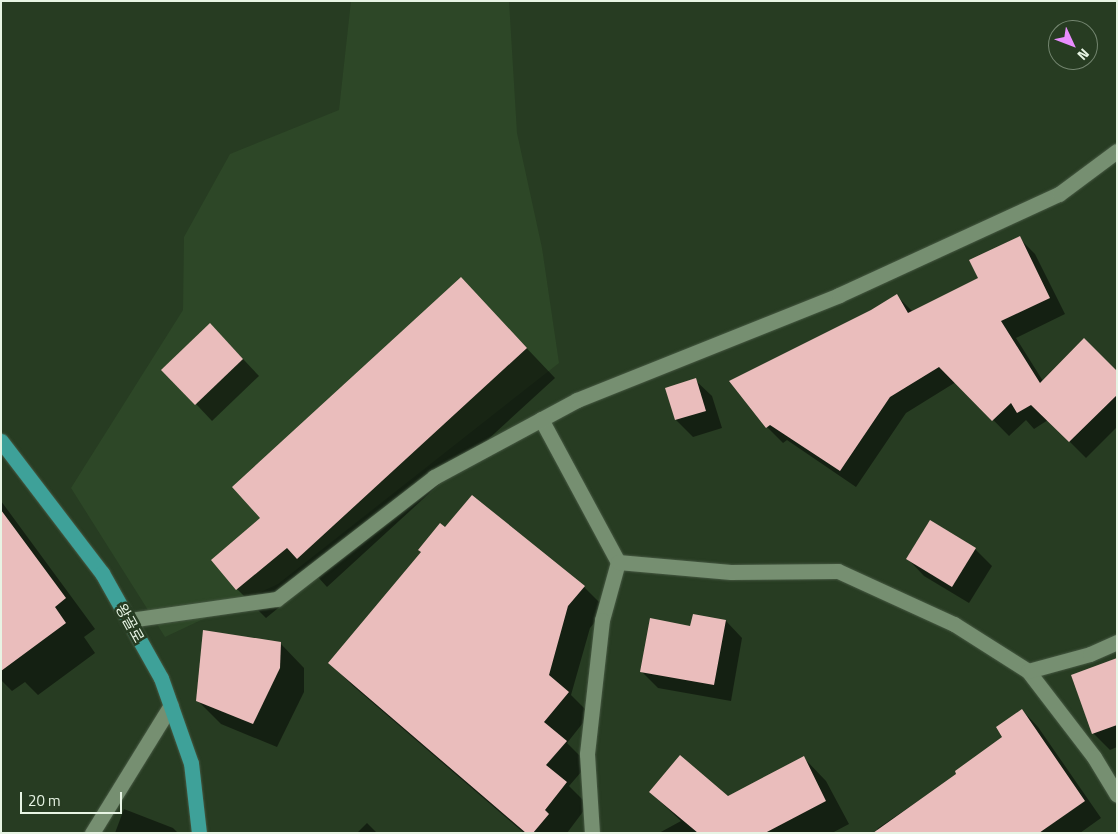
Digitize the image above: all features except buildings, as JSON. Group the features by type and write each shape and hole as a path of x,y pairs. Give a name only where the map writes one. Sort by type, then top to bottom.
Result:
{"main road":[{"name":"왕골로","path":"1,442 102,573 161,678 191,763 199,833"}],"street":[{"path":"129,620 277,599 434,477 541,419 577,400 839,295 1059,194 1117,150"},
{"path":"541,419 618,562 602,620 587,754 592,833"},
{"path":"618,562 731,572 838,571 954,624 1028,671 1094,757 1117,795"},
{"path":"1028,671 1090,654 1117,642"},
{"path":"92,833 171,705"}],"shaded area":[{"path":"351,1 509,1 517,133 542,248 559,363 278,584 165,637 71,488 183,310 184,237 230,154 339,110"}]}
